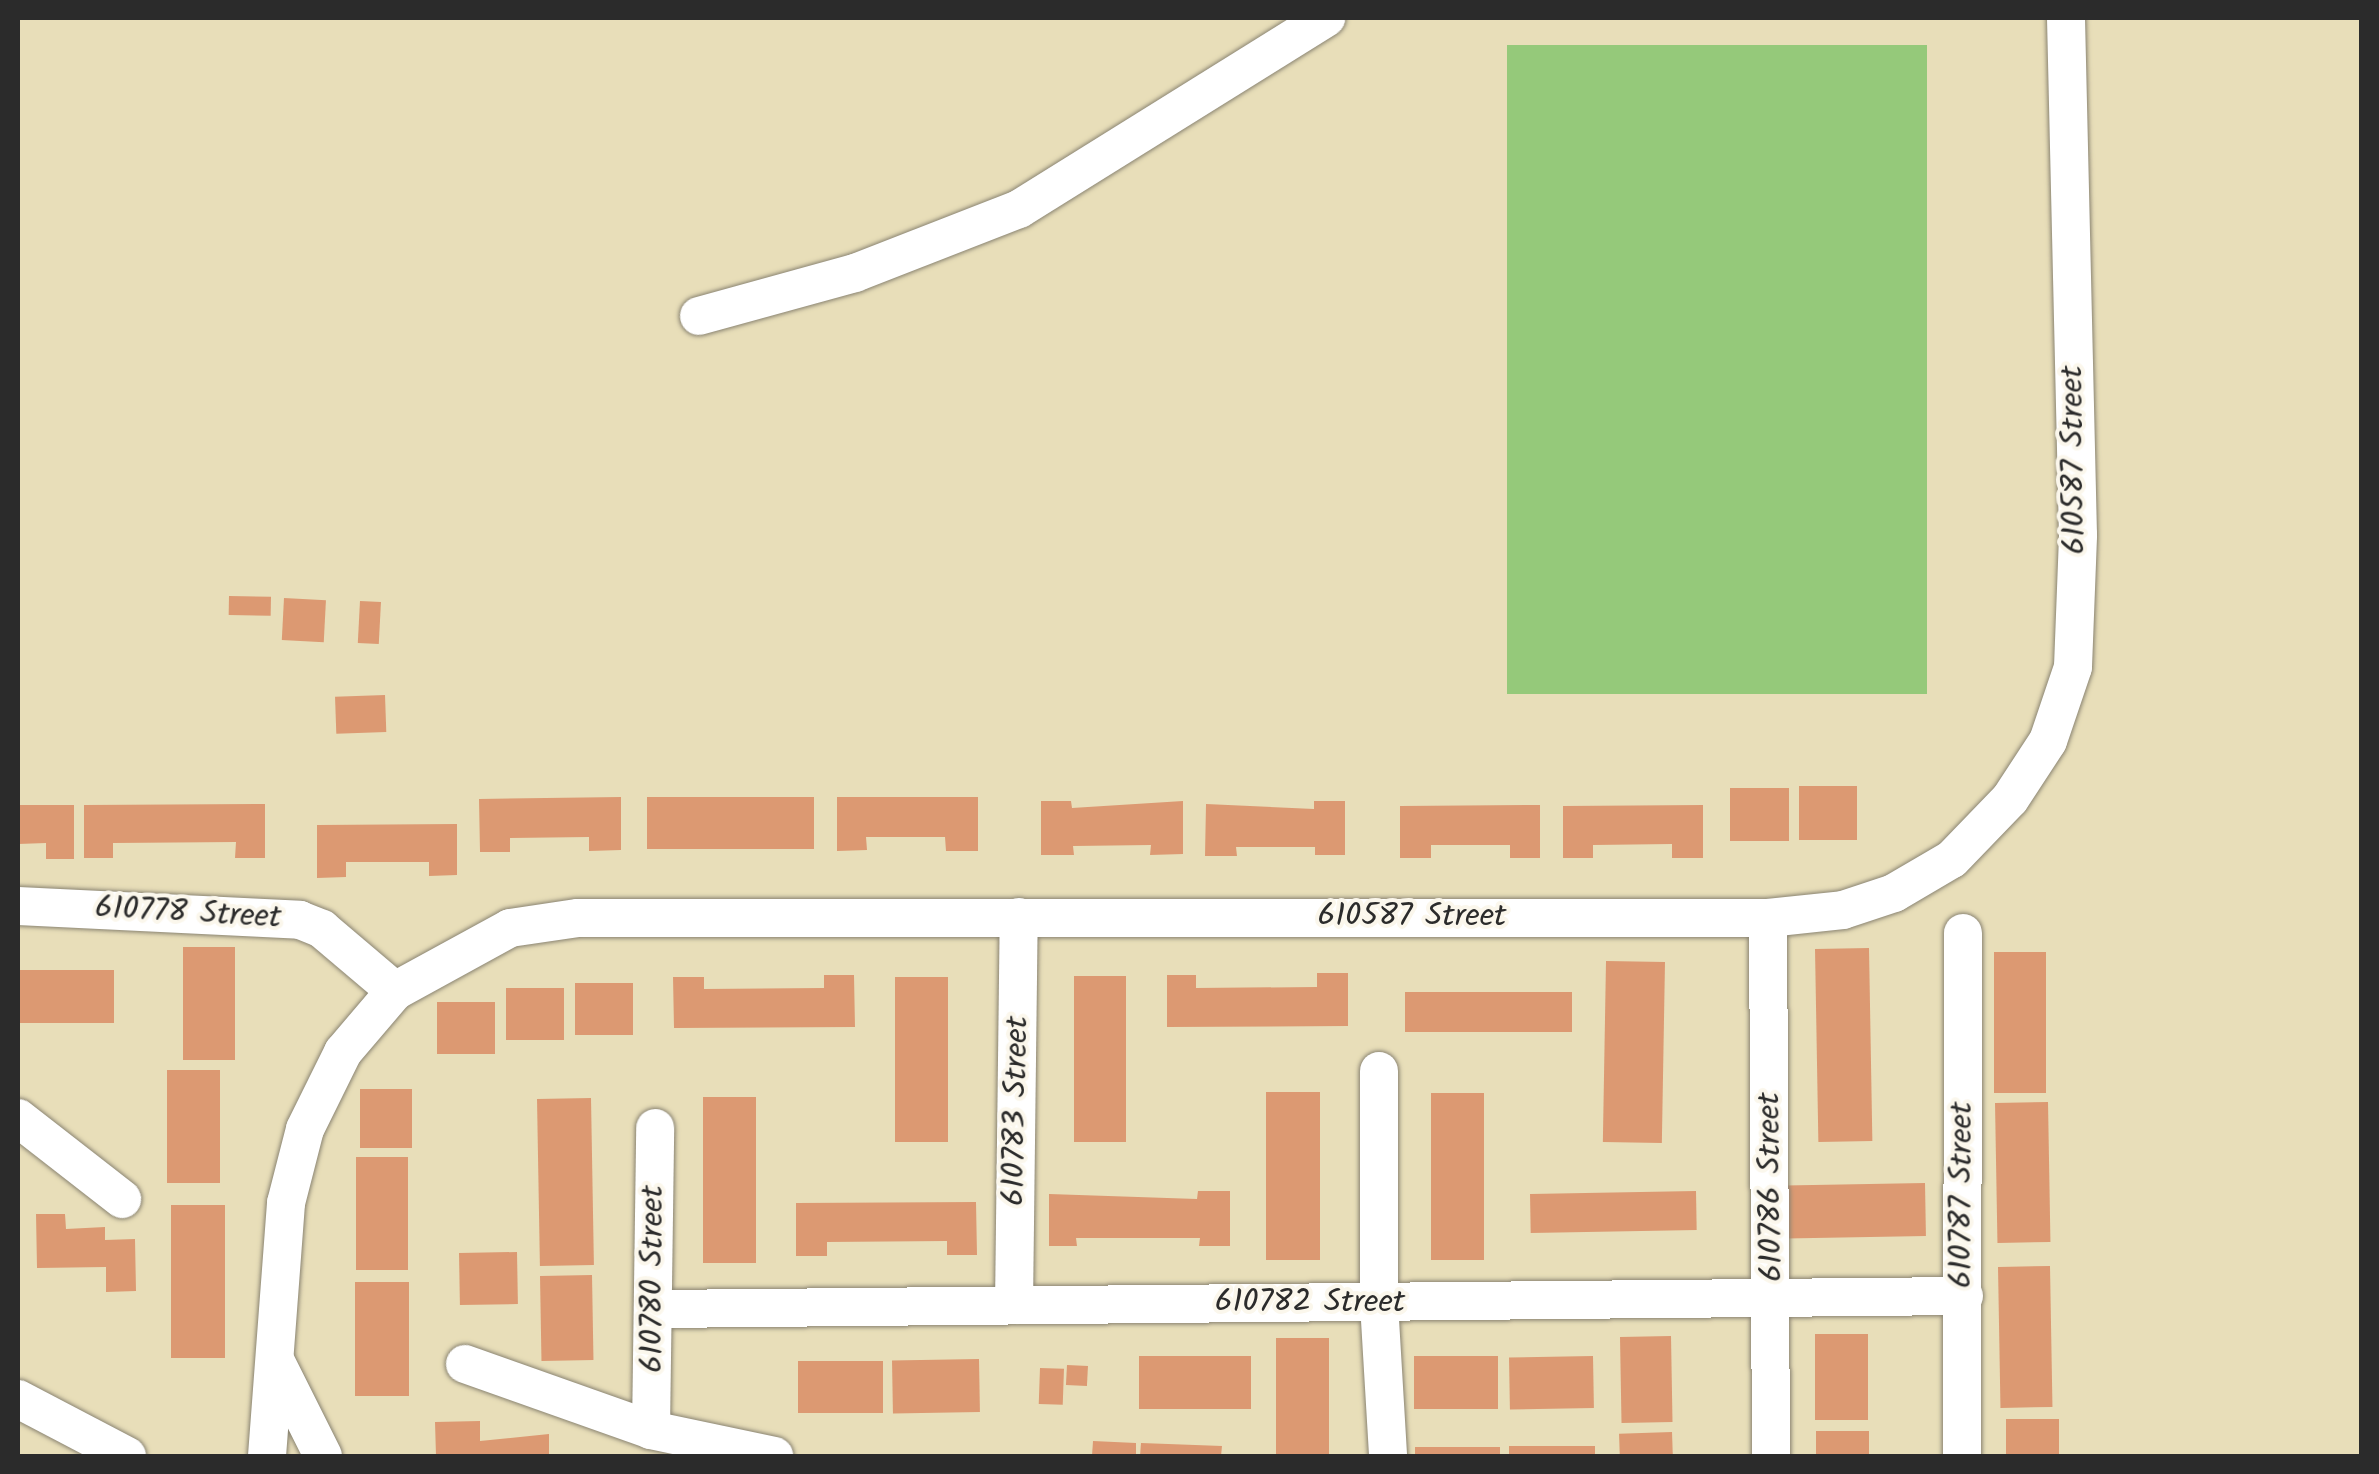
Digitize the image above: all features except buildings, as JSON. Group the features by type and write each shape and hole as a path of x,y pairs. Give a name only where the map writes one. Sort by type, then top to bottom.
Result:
{"street":[{"path":"699,316 855,273 1018,209 1326,18"},
{"name":"610587 Street","path":"267,1456 286,1203 306,1129 343,1052 395,991 510,928 578,918 1768,918 1843,910 1894,893 1952,859 2010,799 2048,740 2073,667 2078,535 2066,18"},
{"name":"610778 Street","path":"18,906 300,920 322,929 395,991"},
{"name":"610783 Street","path":"1014,1305 1019,917"},
{"name":"610786 Street","path":"1768,918 1774,1299 1771,1456"},
{"name":"610787 Street","path":"1962,1456 1963,933"},
{"path":"1379,1071 1379,1303 1388,1456"},
{"path":"18,1118 122,1198"},
{"name":"610780 Street","path":"651,1430 657,1309 654,1128"},
{"name":"610782 Street","path":"657,1309 1964,1296"},
{"path":"274,1359 323,1456 305,1456"},
{"path":"466,1364 651,1430 774,1456"},
{"path":"18,1399 128,1456"}],"green space":[{"path":"1507,45 1927,45 1927,694 1507,694"}]}
